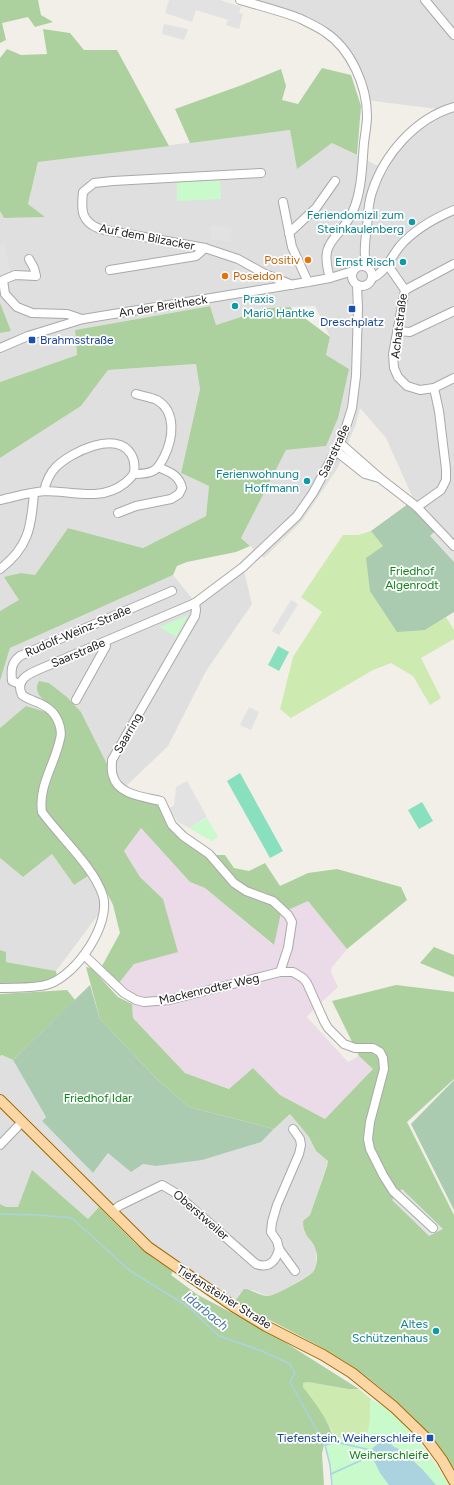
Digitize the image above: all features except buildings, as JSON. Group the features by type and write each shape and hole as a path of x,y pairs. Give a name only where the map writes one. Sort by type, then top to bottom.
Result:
{"main road":[{"name":"Tiefensteiner Straße","path":"0,1100 148,1247 240,1310 266,1326 323,1355 352,1373 394,1407 420,1431 442,1460 454,1481"}],"street":[{"path":"240,0 300,19 326,33 342,47 353,64 362,83 366,100 367,116 361,183 352,212 332,240 327,250 326,260 330,278"},
{"path":"425,0 454,34"},
{"path":"365,247 370,272 369,283 358,284 352,276 360,263 365,247 372,192 382,169 395,149 410,132 426,120 454,107"},
{"name":"Auf dem Bilzacker","path":"261,172 114,181 94,184 83,192 82,205 85,218 91,226 100,229 205,248 238,259 266,274 292,285"},
{"path":"289,233 316,208 335,181"},
{"path":"283,202 292,247 308,282"},
{"path":"355,269 362,266 378,276 401,245 420,229 454,210"},
{"path":"110,270 196,256 205,248"},
{"path":"29,259 36,276 15,275 3,280 5,294 17,307 32,313 67,314 82,319"},
{"name":"Achatstraße","path":"388,264 405,290 393,354 394,368 398,378 407,386 420,390 434,388 454,378"},
{"path":"405,290 454,264"},
{"name":"An der Breitheck","path":"0,348 28,336 82,319 292,285 330,278 355,269"},
{"name":"An der Breitheck","path":"330,278 358,284"},
{"name":"Saarstraße","path":"20,684 23,678 30,673 195,603 243,567 298,516 336,452 352,408 355,389 358,284"},
{"path":"398,331 410,332 454,311"},
{"path":"417,507 440,490 446,480 439,411 434,388"},
{"path":"0,500 44,492 82,494 104,493 121,485 134,474 153,471 158,467 166,452 171,433 170,418 167,410 157,401 136,394"},
{"path":"340,443 381,479 417,507 454,546"},
{"path":"44,492 49,476 62,462 74,454 102,444 118,444 128,451 134,462 134,474"},
{"path":"336,452 365,474 381,479"},
{"path":"118,513 136,506 171,499 179,494 182,488 180,480 173,473 158,467"},
{"path":"0,569 12,559 23,545 29,527 34,493"},
{"name":"Rudolf-Weinz-Straße","path":"20,684 12,681 11,666 20,656 172,591"},
{"name":"Saarring","path":"195,603 195,616 112,760 112,774 118,787 127,792 161,801 172,825 183,836 209,854 234,883 246,891 273,901 288,915 292,922 288,948 280,972"},
{"path":"76,700 106,646 105,642"},
{"path":"0,988 29,987 50,983 65,974 84,955 94,939 103,918 104,906 102,895 86,866 42,812 40,802 61,738 60,726 50,709 22,695 19,690 20,684"},
{"name":"Mackenrodter Weg","path":"84,955 124,993 136,1000 144,1002 169,1000 280,972"},
{"path":"280,972 293,972 303,978 307,983 328,1028 344,1044 355,1048 373,1048 380,1052 383,1058 384,1069 370,1122 368,1139 370,1149 393,1191 433,1228"},
{"path":"0,1145 22,1122"},
{"path":"293,1129 300,1139 300,1150 272,1222 271,1232 277,1241 279,1249 295,1271"},
{"name":"Oberstweiler","path":"112,1212 119,1206 162,1185 173,1191 256,1264 264,1266 270,1264 277,1256 279,1249"}],"shaded area":[{"path":"169,0 220,0 241,7 239,12 243,14 239,29 226,25 228,20 196,10 192,22 165,13"},
{"path":"240,0 454,0 454,546 417,507 386,438 360,408 356,424 337,469 302,521 264,558 241,538 286,450 325,446 326,355 330,337 315,306 268,308 216,325 209,306 75,330 77,355 0,382 0,211 4,218 44,217 28,204 38,162 290,130 297,168 332,143 382,168 395,149 445,110 366,100 353,64 326,33"},
{"path":"164,24 188,29 184,40 162,34"},
{"path":"211,225 232,228 230,242 210,239"},
{"path":"5,244 10,274 0,276 0,245"},
{"path":"234,262 261,277 261,281 236,284"},
{"path":"296,264 305,279 280,275 280,265"},
{"path":"196,364 200,389 181,473 209,486 206,516 143,548 68,528 35,575 21,573 19,601 0,611 0,458 81,406 108,370"},
{"path":"435,531 454,552 454,562 430,536"},
{"path":"243,567 252,604 206,671 168,746 124,788 112,774 81,712 67,697 49,683 42,698 51,705 55,711 46,712 26,707 0,728 0,681 10,648 173,575 195,602"},
{"path":"291,600 298,604 279,635 272,631"},
{"path":"249,707 259,712 251,730 240,725"},
{"path":"187,781 207,817 189,828 178,822 169,809 174,805 176,787"},
{"path":"141,828 190,882 205,888 273,945 281,913 308,900 347,949 332,967 331,972 338,987 307,1017 348,1062 359,1056 374,1069 325,1119 280,1095 253,1068 230,1089 185,1073 133,1018 131,993 119,983 134,964 163,899 140,877 124,851"},
{"path":"52,854 74,885 88,876 95,888 100,903 98,915 56,971 6,962 6,952 0,950 0,858 23,877"},
{"path":"2,1055 13,1060 46,1117 42,1121 93,1173 108,1153 143,1164 156,1166 261,1142 290,1114 309,1137 316,1151 328,1161 310,1215 303,1221 304,1232 316,1249 316,1265 313,1272 274,1295 267,1296 252,1290 240,1293 234,1302 147,1241 105,1201 88,1219 32,1171 18,1208 6,1207 0,1204 0,1056"},
{"path":"402,1189 443,1229 429,1236 392,1200"}],"green space":[{"path":"0,0 38,0 41,15 53,22 35,27 28,17 2,23 6,40 0,43"},
{"path":"43,29 70,33 84,50 117,50 169,146 38,162 28,204 45,217 4,218 0,211 0,58 7,49 21,55 47,54"},
{"path":"322,68 351,75 361,106 357,155 332,143 297,169 290,130 190,143 175,109 242,85 281,69 286,86 282,100 298,104"},
{"path":"220,180 221,199 177,201 177,182"},
{"path":"0,303 11,331 0,333"},
{"path":"210,306 216,325 268,308 290,307 330,337 326,355 349,369 338,418 326,446 286,450 241,538 250,546 236,552 187,562 177,566 173,575 10,648 0,681 0,611 19,600 4,577 21,573 35,575 68,528 143,548 206,516 209,486 181,473 200,389 196,364 108,370 81,406 0,458 0,382 77,355 75,330"},
{"name":"Friedhof Algenrodt","path":"408,504 454,552 454,612 425,630 397,632 370,591 366,558 383,546 371,531"},
{"path":"371,531 383,546 425,630 446,617 454,630 454,639 421,658 441,698 430,705 413,676 391,663 373,670 291,718 280,709 293,657 322,612 301,597 343,535 358,535"},
{"path":"188,615 176,637 160,627"},
{"path":"278,646 289,652 279,671 268,665"},
{"path":"39,681 49,683 67,697 81,712 112,774 114,786 154,801 162,809 170,826 207,855 225,855 234,868 249,871 265,863 280,886 308,873 337,869 401,887 407,900 347,949 308,901 281,913 274,945 205,888 190,882 141,828 124,851 140,877 163,899 178,952 134,964 119,983 102,966 120,933 113,905 100,879 88,876 74,885 52,854 23,877 0,858 0,728 26,706 46,712 54,711 41,698 37,690"},
{"path":"240,773 283,851 270,858 227,781"},
{"path":"422,802 433,821 419,829 408,810"},
{"path":"207,818 218,837 212,841 189,828"},
{"path":"434,947 454,955 454,977 420,963"},
{"path":"0,950 6,952 6,962 56,971 57,976 43,983 0,986"},
{"path":"86,967 91,968 118,997 132,1004 133,1018 185,1073 229,1089 253,1068 280,1095 325,1119 373,1069 359,1056 332,1001 396,985 454,992 454,1079 407,1122 454,1215 454,1469 436,1443 414,1418 392,1397 368,1378 344,1361 317,1345 234,1302 244,1289 267,1296 291,1286 313,1272 316,1264 317,1253 313,1243 306,1235 303,1227 303,1221 310,1215 328,1161 316,1151 309,1137 290,1114 274,1129 189,1107 158,1080 100,1019"},
{"name":"Friedhof Idar","path":"90,985 100,1019 158,1080 189,1107 274,1129 261,1142 202,1160 156,1166 143,1164 131,1172 108,1153 93,1173 42,1121 46,1117 13,1060"},
{"path":"67,990 75,1000 13,1060 2,1055 0,1056 0,994"},
{"path":"454,1080 454,1210 411,1124"},
{"path":"32,1170 88,1219 99,1207 137,1245 173,1271 171,1275 198,1295 272,1334 359,1389 348,1389 308,1382 303,1383 303,1387 325,1418 334,1439 324,1444 322,1454 324,1485 0,1485 0,1204 6,1207 18,1207"},
{"path":"308,1382 348,1389 359,1389 372,1400 370,1401 370,1419 367,1433 363,1436 347,1435 334,1439 332,1430 303,1387 303,1383"},
{"name":"Weiherschleife","path":"372,1400 383,1406 394,1415 415,1437 425,1449 449,1485 333,1485 325,1443 346,1435 365,1435 369,1429 370,1401"}],"water":[{"path":"385,1438 394,1447 402,1450 436,1485 389,1485 380,1473 369,1451"}],"waterway":[{"name":"Idarbach","path":"0,1214 72,1218 129,1270 187,1306 219,1336 262,1351 290,1364 295,1373 290,1382 325,1445 330,1465 332,1485"},
{"path":"326,1445 335,1442 371,1450"},
{"path":"331,1474 364,1459"}],"place":[{"name":"Feriendomizil zum Steinkaulenberg","path":"412,222"},
{"name":"Positiv","path":"308,260"},
{"name":"Ernst Risch","path":"403,262"},
{"name":"Poseidon","path":"225,276"},
{"name":"Praxis Mario Hantke","path":"235,306"},
{"name":"Dreschplatz","path":"352,309"},
{"name":"Brahmsstraße","path":"32,340"},
{"name":"Ferienwohnung Hoffmann","path":"307,481"},
{"name":"Altes Schützenhaus","path":"436,1331"},
{"name":"Tiefenstein, Weiherschleife","path":"430,1438"}]}
